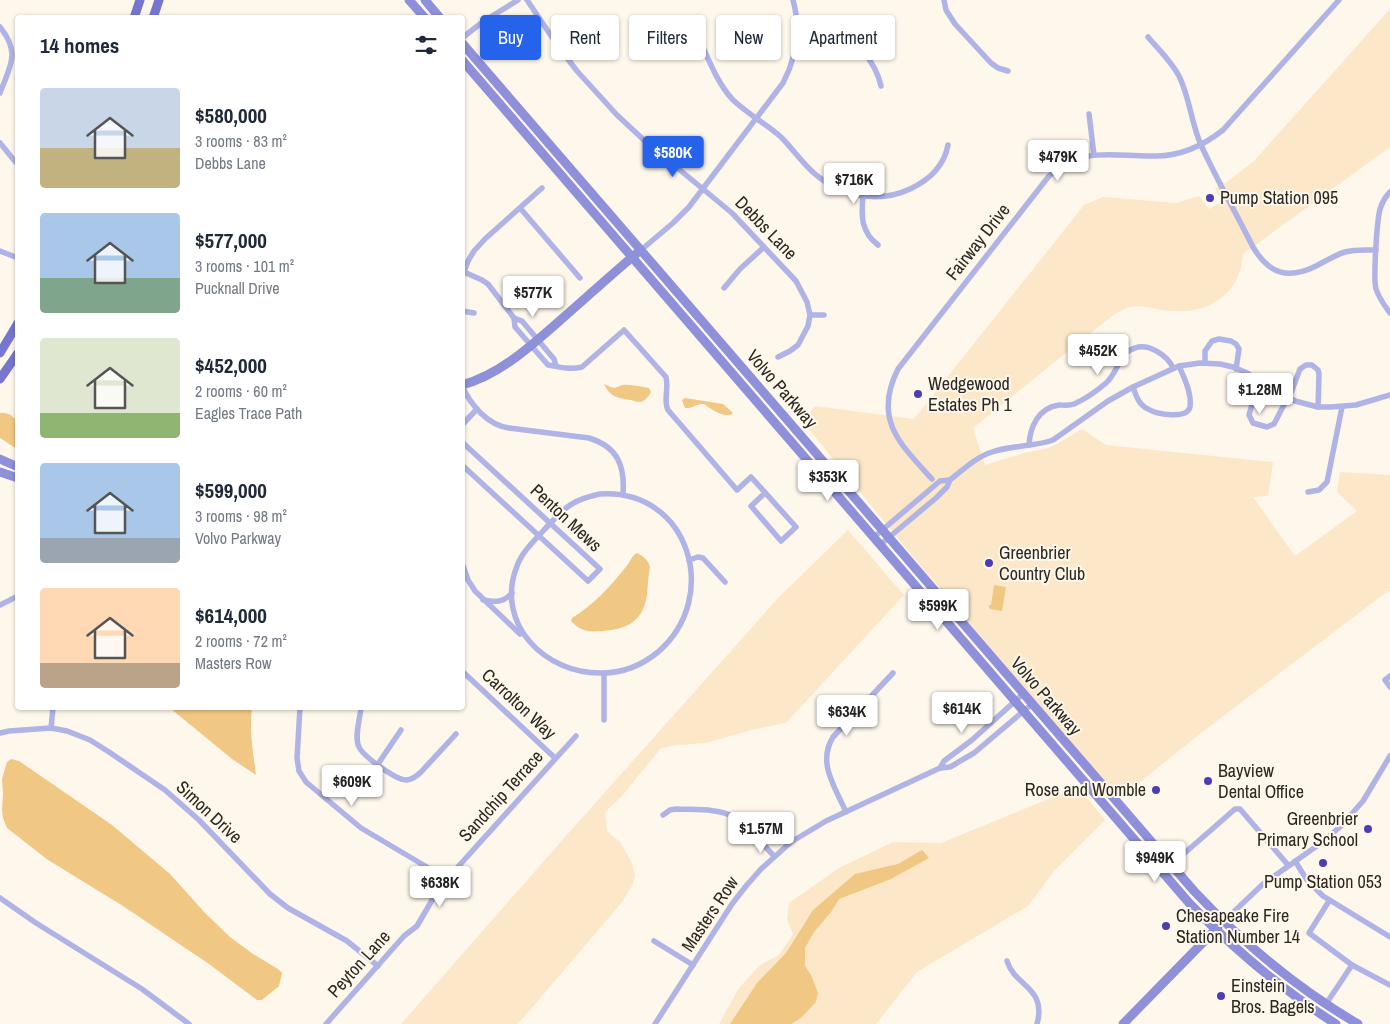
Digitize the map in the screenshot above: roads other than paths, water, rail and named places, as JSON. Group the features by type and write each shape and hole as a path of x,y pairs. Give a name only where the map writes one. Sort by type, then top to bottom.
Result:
{"main road":[{"path":"135,15 140,0"},
{"path":"154,15 159,0"},
{"path":"409,0 422,15"},
{"path":"425,0 438,15"},
{"name":"Volvo Parkway","path":"465,46 1194,892 1223,922 1270,963 1326,1004 1358,1024"},
{"name":"Volvo Parkway","path":"465,63 1174,886 1215,930 1247,959 1283,988 1336,1024"},
{"path":"465,384 500,368 534,342 641,250"},
{"path":"0,353 15,328"},
{"path":"0,379 15,357"},
{"path":"0,459 15,466"},
{"path":"0,472 15,477"},
{"path":"1123,1024 1223,922"}],"street":[{"path":"465,36 484,21 518,0"},
{"name":"Debbs Lane","path":"527,0 560,49 596,93 646,142 732,213 796,281 807,302 810,315"},
{"path":"793,0 797,15"},
{"path":"944,0 946,10 955,24 991,63 998,68 1008,71"},
{"name":"Fairway Drive","path":"932,479 893,431 889,418 888,396 892,381 898,369 1049,176 1058,168 1082,157 1094,155 1157,156 1180,153 1212,138 1223,130 1339,0"},
{"path":"0,27 10,41 13,54 11,65 0,93"},
{"path":"1148,37 1171,63 1179,77 1200,144 1262,261 1270,268 1286,273 1295,273 1310,269 1347,251 1376,250"},
{"path":"706,52 725,89 733,99 781,138 822,180 843,191 863,196 882,197 904,192 926,180 940,166 948,146"},
{"path":"641,250 680,216 704,188 778,89 788,72 792,60"},
{"path":"870,60 879,76 881,86"},
{"path":"1089,114 1094,155"},
{"path":"0,143 15,161"},
{"path":"465,271 474,251 485,239 542,188"},
{"path":"1390,192 1379,213 1375,286 1380,298 1390,312"},
{"path":"863,196 863,224 870,238 878,245"},
{"path":"520,208 580,278"},
{"path":"724,288 740,269 764,247"},
{"path":"0,251 15,257"},
{"path":"465,276 482,280 488,284 514,318 515,327 554,359 556,366"},
{"path":"465,312 474,313"},
{"path":"778,357 798,345 808,326 810,315 824,315"},
{"path":"514,318 522,321 548,365 575,369 582,367 624,330 666,377 665,404 668,410 736,490 751,477 796,527 781,541 751,506 765,493"},
{"path":"1205,363 1205,351 1212,341 1219,339 1232,341 1239,349 1236,369"},
{"path":"1029,445 1032,428 1041,414 1052,407 1074,404 1106,383 1125,354 1137,347 1149,348 1166,358 1176,367 1186,383 1189,408 1185,413 1178,415 1148,410 1141,404 1133,388"},
{"path":"881,544 936,498 947,487 950,480 966,466 986,454 1010,448 1042,444 1053,440 1108,402 1176,367 1205,363 1220,364 1259,380 1300,403 1318,407 1356,405 1390,395"},
{"path":"1259,380 1250,411 1250,418 1253,423 1266,427 1274,424 1300,369 1306,365 1312,365 1318,370 1318,407"},
{"path":"465,391 470,402 477,409 492,423 502,427 589,438 607,446 620,463 623,477 622,494"},
{"path":"1308,492 1319,490 1327,482 1342,407"},
{"path":"465,422 477,409"},
{"name":"Penton Mews","path":"465,445 600,569 588,582 465,468"},
{"path":"874,537 940,481 950,480"},
{"path":"465,571 471,586 483,600 525,638 544,655 562,666 581,672 604,673 620,671 640,664 660,649 671,638 683,619 690,596 691,575 688,552 674,526 659,511 642,501 622,494 600,494 578,500 565,508 526,550 518,564 513,580 512,604 516,621 525,638"},
{"path":"689,560 698,557 703,558 725,582"},
{"path":"483,600 502,601 512,593"},
{"path":"0,605 15,598"},
{"path":"604,673 604,720"},
{"path":"846,812 828,771 826,759 828,748 834,737 893,673"},
{"name":"Carrolton Way","path":"465,674 555,758"},
{"path":"1390,676 1385,680 1390,687"},
{"name":"Masters Row","path":"940,768 944,761 972,740 1023,694"},
{"name":"Masters Row","path":"655,1024 746,886 774,856 809,830 940,768 950,767 974,753 1032,704"},
{"path":"51,728 53,710"},
{"path":"300,710 297,758 299,772 306,782 361,828 447,879"},
{"path":"361,710 357,739 358,746 364,754 400,779 408,780 416,777 456,734"},
{"name":"Simon Drive","path":"0,734 9,731 51,728 67,731 90,740 165,790 199,820 270,894 288,908 347,941 378,966"},
{"path":"378,764 401,730"},
{"name":"Sandchip Terrace","path":"417,926 435,895 447,879 576,736"},
{"path":"1223,922 1263,884 1328,838 1351,816 1372,788 1390,756"},
{"path":"663,815 670,810 676,809 727,814 746,826 774,856"},
{"path":"1171,865 1235,809 1240,809 1288,865"},
{"path":"1295,861 1318,892 1390,937"},
{"path":"0,898 36,923 142,989 189,1024"},
{"path":"1329,900 1309,933 1352,965 1390,985"},
{"name":"Peyton Lane","path":"326,1024 404,936 417,926"},
{"path":"654,941 693,965"},
{"path":"1007,961 1011,971 1028,986 1035,997 1039,1011 1037,1024"},
{"path":"1326,1004 1352,965"}],"place":[{"name":"Pump Station 095","path":"1210,198"},
{"name":"Wedgewood Estates Ph 1","path":"918,394"},
{"name":"Greenbrier Country Club","path":"989,563"},
{"name":"Bayview Dental Office","path":"1208,781"},
{"name":"Rose and Womble","path":"1156,790"},
{"name":"Greenbrier Primary School","path":"1368,829"},
{"name":"Pump Station 053","path":"1323,863"},
{"name":"Chesapeake Fire Station Number 14","path":"1166,926"},
{"name":"Einstein Bros. Bagels","path":"1221,996"}]}
